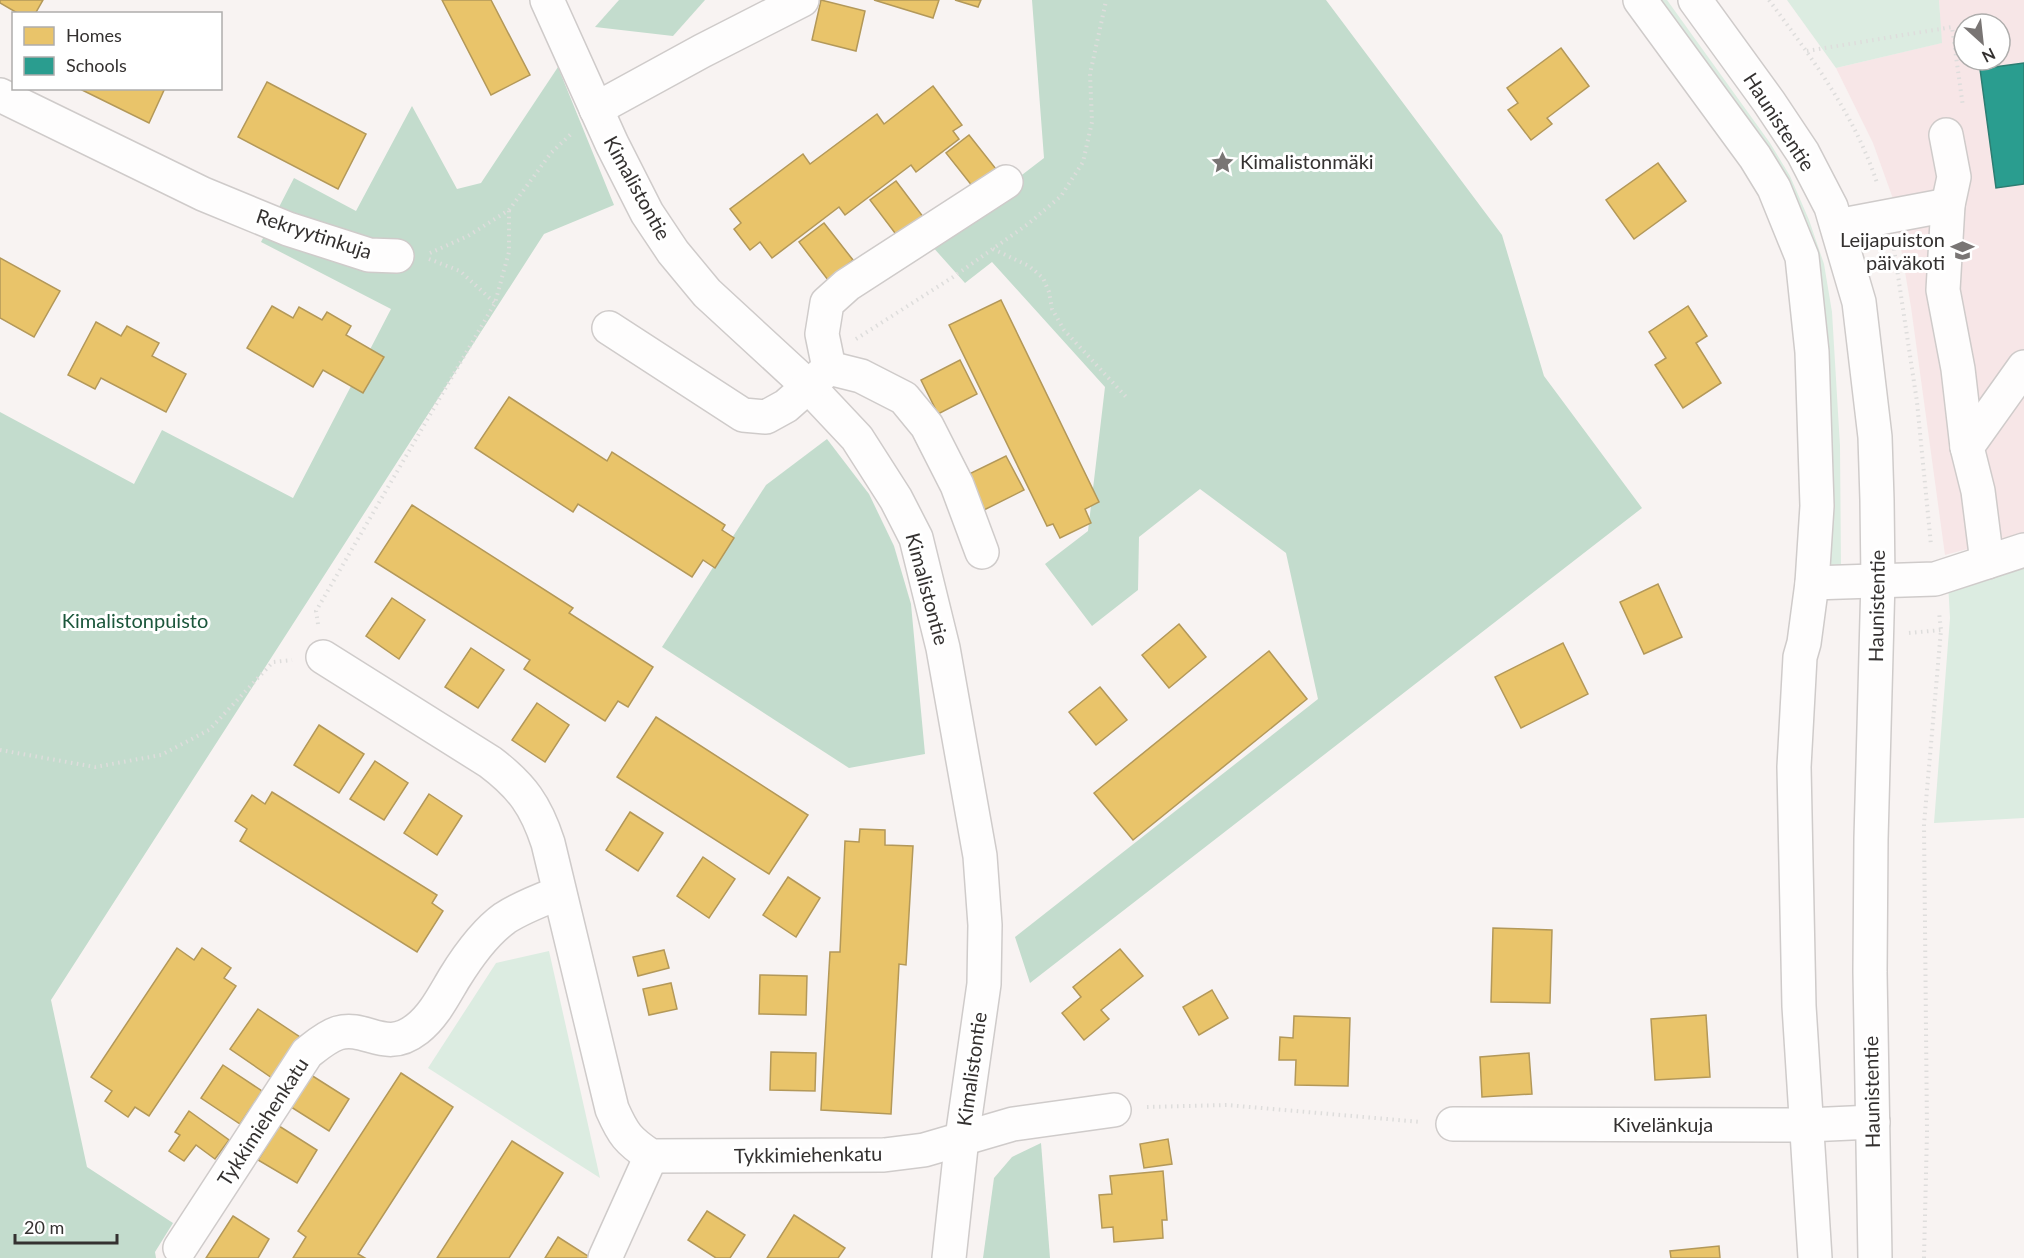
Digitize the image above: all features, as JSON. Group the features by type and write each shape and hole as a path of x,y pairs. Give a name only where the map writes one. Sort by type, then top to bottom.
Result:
{"street":[{"name":"Kimalistontie","path":"547,0 596,109 647,213 673,252 707,293 819,377 896,499 916,538 943,648 980,856 985,925 984,984 962,1138 949,1258"},
{"path":"596,109 720,41 802,0"},
{"name":"Haunistentie","path":"1640,0 1755,157 1774,188 1802,257 1812,352 1816,494 1812,583 1800,657 1794,767 1799,1006 1815,1258"},
{"name":"Haunistentie","path":"1695,0 1770,102 1803,153 1830,207 1859,302 1875,438 1878,580 1870,960 1875,1258"},
{"name":"Rekryytinkuja","path":"0,95 203,194 288,229 369,255 410,256"},
{"path":"1955,122 1954,177 1948,205 1943,291 1958,369 1967,447 1978,491 1987,562"},
{"path":"819,377 827,303 847,285 1006,182"},
{"path":"1837,226 1948,205"},
{"path":"609,328 743,415 766,417 786,406 819,377 861,376 904,398 927,426 952,476 982,552"},
{"path":"1967,447 2024,367"},
{"path":"1812,583 1935,579 2024,550"},
{"path":"323,657 510,777 526,795 540,818 612,1109 621,1131 634,1145 651,1156 605,1258"},
{"name":"Tykkimiehenkatu","path":"180,1248 307,1053 323,1040 339,1033 360,1033 380,1040 400,1039 416,1029 431,1015 464,963 483,939 504,919 526,906 559,893"},
{"name":"Tykkimiehenkatu","path":"651,1156 884,1155 924,1150 1013,1124 1114,1110"},
{"name":"Kivelänkuja","path":"1453,1124 1807,1125 1873,1122"}],"path":[{"path":"1807,51 1952,27 1955,122"},
{"path":"410,256 468,236 509,210 551,153 596,109"},
{"path":"0,750 95,767 161,755 209,730 273,662 323,657 316,611 495,303 509,252 509,210"},
{"path":"993,249 1029,266 1043,278 1052,309 1064,330 1128,399"},
{"path":"410,256 460,271 495,303"},
{"path":"1924,1258 1927,1132 1924,824 1941,630 1935,579"},
{"path":"1114,1110 1130,1107 1227,1105 1453,1124"}],"shaded area":[{"name":"Leijapuiston päiväkoti","path":"1939,0 2024,0 2024,534 1945,555 1911,307 1892,196 1873,143 1836,68 1941,43"}],"green space":[{"path":"619,0 705,0 673,36 595,27"},
{"path":"1032,0 1326,0 1502,235 1544,376 1642,508 1030,983 1015,937 1318,699 1286,553 1200,489 1139,537 1138,590 1092,626 1045,564 1088,531 1105,387 992,262 965,283 931,245 1044,158"},
{"path":"1652,0 1667,0 1770,143 1790,176 1809,220 1824,264 1832,312 1840,446 1841,565 1838,572 1829,577 1813,265"},
{"path":"1787,0 1939,0 1942,43 1836,68"},
{"name":"Kimalistonpuisto","path":"558,67 614,205 544,234 51,1000 87,1167 173,1223 155,1252 156,1258 0,1258 0,412 134,484 162,430 293,498 391,309 261,242 294,178 356,211 412,106 457,189 481,183"},
{"path":"827,439 869,494 894,546 911,604 925,754 849,768 662,647 766,485"},
{"path":"2024,558 2024,818 1934,823 1950,618 1948,582"},
{"path":"549,951 600,1178 428,1068 496,963"},
{"path":"1041,1143 1050,1258 983,1258 994,1178 1012,1157"}],"building: Homes":[{"path":"0,0 43,0 36,12 16,12 0,3"},
{"path":"442,0 491,0 530,75 491,95"},
{"path":"821,0 865,11 856,51 812,40"},
{"path":"874,0 939,0 933,18"},
{"path":"955,0 981,0 978,7"},
{"path":"1561,48 1589,86 1547,118 1552,124 1531,140 1508,110 1518,103 1507,88"},
{"path":"267,82 366,134 338,189 238,137"},
{"path":"933,86 962,125 953,131 959,139 916,172 911,165 845,215 839,207 772,258 760,242 750,250 734,229 741,223 730,209 803,154 810,164 877,114 884,124"},
{"path":"82,90 164,90 149,123"},
{"path":"969,135 996,169 973,187 946,153"},
{"path":"1658,163 1686,201 1634,239 1606,200"},
{"path":"896,181 924,218 898,237 870,200"},
{"path":"824,223 853,260 828,280 799,242"},
{"path":"0,258 60,291 34,337 0,318"},
{"path":"1001,300 1099,502 1085,509 1091,523 1060,538 1053,524 1047,526 949,325"},
{"path":"272,306 293,318 299,307 322,320 327,312 351,326 346,335 384,357 363,393 323,370 313,387 247,348"},
{"path":"1688,306 1707,336 1696,343 1721,383 1683,408 1655,365 1666,358 1649,332"},
{"path":"96,322 121,336 127,326 159,343 152,356 186,374 166,412 101,378 95,389 68,375"},
{"path":"960,360 977,394 938,414 921,380"},
{"path":"509,397 607,461 612,452 725,525 722,530 734,538 715,568 703,560 692,577 578,504 573,512 475,448"},
{"path":"1006,456 1024,490 984,510 967,475"},
{"path":"412,505 573,608 569,613 653,667 628,707 618,701 605,721 524,669 530,660 375,562"},
{"path":"1658,584 1682,637 1644,654 1620,602"},
{"path":"392,598 425,620 399,659 366,636"},
{"path":"1179,624 1206,657 1169,688 1142,655"},
{"path":"1563,643 1588,694 1521,728 1495,677"},
{"path":"471,648 504,670 478,708 445,687"},
{"path":"1269,651 1307,699 1133,840 1094,793"},
{"path":"1100,687 1127,720 1096,745 1069,712"},
{"path":"537,703 569,725 545,762 512,740"},
{"path":"656,717 808,815 769,874 617,777"},
{"path":"319,725 364,754 339,793 294,765"},
{"path":"375,761 408,783 384,820 350,799"},
{"path":"272,792 437,895 432,903 443,911 417,952 240,841 247,829 235,821 252,795 265,804"},
{"path":"429,794 462,816 437,855 404,833"},
{"path":"630,812 663,833 638,871 606,850"},
{"path":"860,829 885,830 885,845 913,846 906,965 899,964 891,1114 821,1110 830,952 840,952 845,841 859,842"},
{"path":"703,857 735,879 709,918 677,896"},
{"path":"788,877 820,898 796,937 763,915"},
{"path":"1493,928 1552,930 1550,1003 1491,1002"},
{"path":"177,948 194,960 202,948 231,968 224,978 236,986 149,1116 135,1107 128,1117 105,1101 112,1091 91,1077"},
{"path":"1120,949 1143,976 1101,1010 1109,1019 1084,1040 1062,1013 1081,997 1073,987"},
{"path":"664,950 669,968 638,976 633,957"},
{"path":"760,975 807,976 806,1015 759,1014"},
{"path":"671,983 677,1009 649,1015 643,989"},
{"path":"1212,990 1228,1018 1199,1035 1183,1007"},
{"path":"258,1009 300,1037 272,1078 230,1049"},
{"path":"1706,1015 1710,1077 1655,1080 1651,1019"},
{"path":"1294,1016 1350,1018 1348,1086 1295,1085 1296,1060 1279,1060 1280,1037 1293,1038"},
{"path":"771,1052 816,1053 815,1091 770,1090"},
{"path":"1529,1053 1532,1094 1482,1097 1480,1057"},
{"path":"223,1065 262,1091 240,1124 201,1098"},
{"path":"401,1073 453,1107 358,1254 365,1258 293,1258 306,1237 298,1231"},
{"path":"311,1075 349,1099 329,1131 291,1107"},
{"path":"189,1111 229,1140 215,1159 196,1145 184,1161 169,1151 180,1135 175,1132"},
{"path":"279,1126 317,1150 297,1183 258,1160"},
{"path":"1168,1139 1172,1164 1144,1168 1140,1144"},
{"path":"512,1141 563,1173 509,1258 437,1258"},
{"path":"1163,1171 1167,1220 1162,1220 1163,1238 1114,1242 1113,1227 1102,1228 1099,1195 1112,1194 1110,1176"},
{"path":"707,1211 745,1235 730,1258 716,1258 688,1240"},
{"path":"794,1215 845,1248 838,1258 767,1258"},
{"path":"233,1216 269,1239 258,1258 206,1258"},
{"path":"558,1237 591,1258 545,1258"},
{"path":"1719,1246 1720,1258 1671,1258 1670,1251"}],"building: Schools":[{"path":"2024,63 2024,184 1996,188 1980,72 2012,72 2012,65"}],"place":[{"name":"Kimalistonmäki","path":"1222,162"},
{"name":"Leijapuiston päiväkoti","path":"1963,251"}]}
